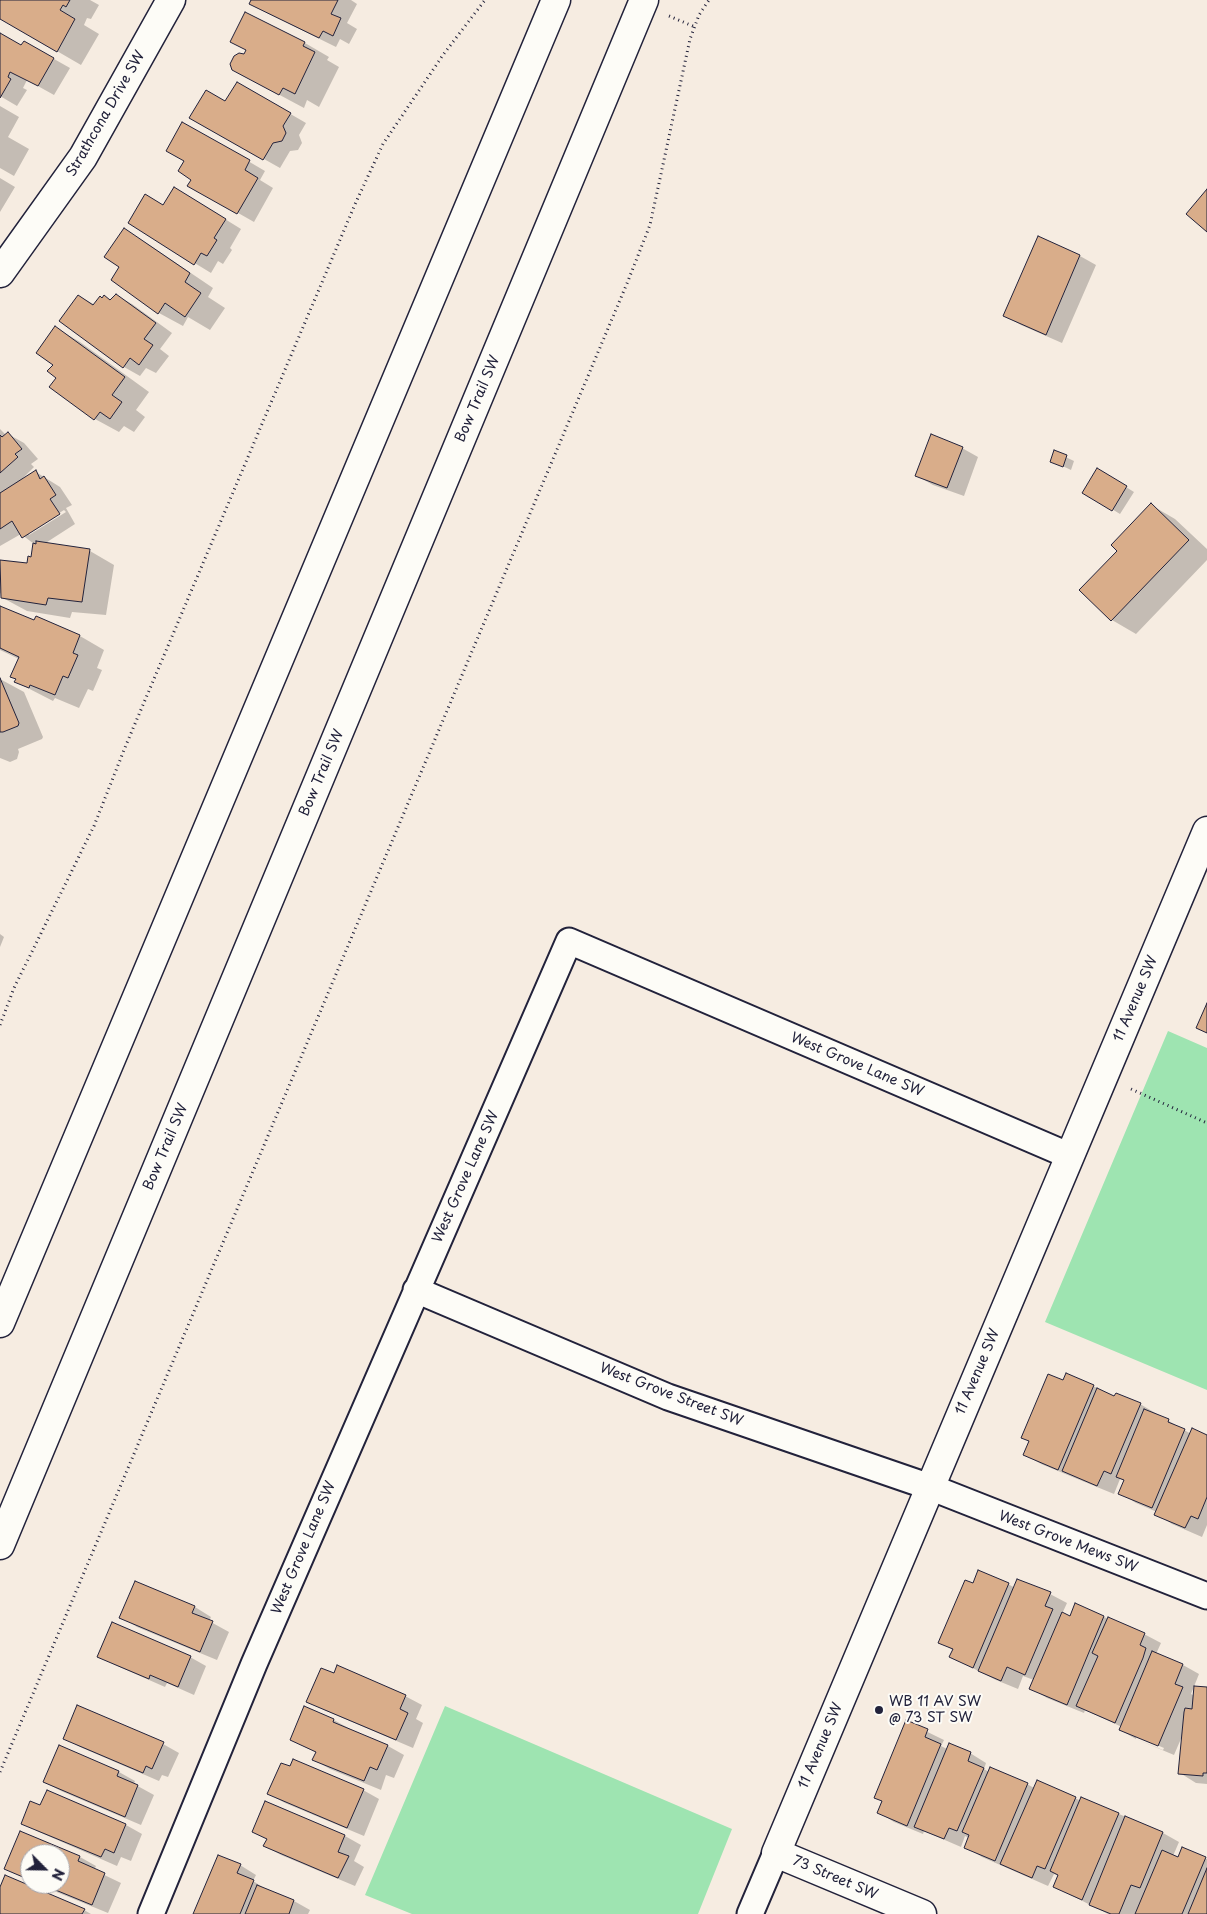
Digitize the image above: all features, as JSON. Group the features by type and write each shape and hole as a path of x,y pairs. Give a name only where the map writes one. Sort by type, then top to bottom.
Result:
{"main road":[{"name":"Strathcona Drive SW","path":"0,273 84,158 172,0"},
{"path":"0,1323 556,0"},
{"name":"Bow Trail SW","path":"0,1545 644,0"},
{"name":"11 Avenue SW","path":"776,1853 1207,831"},
{"name":"73 Street SW","path":"776,1853 922,1914"}],"street":[{"name":"West Grove Lane SW","path":"151,1914 254,1664 569,942 1070,1156"},
{"name":"West Grove Street SW","path":"416,1290 668,1397 930,1487"},
{"name":"West Grove Mews SW","path":"930,1487 1207,1596"},
{"name":"11 Avenue SW","path":"750,1914 776,1853"}],"path":[{"path":"0,1025 18,980 94,826 356,202 383,144 443,56 485,0"},
{"path":"0,1772 628,281 650,224 690,39 699,15 709,0"},
{"path":"1103,1076 1207,1123"}],"green space":[{"path":"1168,1031 1207,1048 1207,1390 1045,1322"},
{"path":"445,1706 732,1829 698,1914 412,1914 365,1895"}],"building":[{"path":"0,0 70,0 66,7 63,5 60,10 75,19 57,52 0,19"},
{"path":"251,0 338,0 331,14 341,18 333,36 323,31 319,38 249,4"},
{"path":"245,12 305,42 303,46 315,52 295,94 283,88 279,95 232,70 230,64 234,56 239,53 244,54 246,50 230,42"},
{"path":"0,33 21,45 24,41 54,58 38,86 10,72 8,77 11,79 0,98"},
{"path":"237,82 291,113 283,126 286,133 282,141 273,143 263,160 189,118 206,90 225,101"},
{"path":"182,122 250,160 245,170 258,178 237,214 187,186 191,180 178,171 184,161 166,151"},
{"path":"174,187 226,219 214,238 217,240 207,256 201,253 194,265 128,223 145,194 163,205"},
{"path":"1207,189 1207,232 1186,214"},
{"path":"124,228 190,273 185,282 201,293 185,317 165,303 158,314 111,280 119,267 104,257"},
{"path":"1038,236 1080,255 1046,335 1003,316"},
{"path":"116,294 156,323 144,339 153,345 139,365 130,358 123,368 59,321 78,295 93,305 100,296 102,298 104,295 110,300"},
{"path":"55,326 125,377 112,395 122,402 110,419 100,412 94,420 49,387 56,378 47,371 53,365 36,353"},
{"path":"8,432 22,449 15,454 18,457 0,473 0,435 2,437"},
{"path":"931,434 963,447 947,488 915,476"},
{"path":"1054,450 1067,455 1063,467 1050,462"},
{"path":"1097,468 1127,486 1112,511 1082,493"},
{"path":"36,470 40,479 44,476 56,495 50,499 60,514 22,538 12,521 0,529 0,493"},
{"path":"1151,503 1189,540 1111,621 1079,590 1117,551 1111,545"},
{"path":"36,541 90,549 82,602 48,598 46,605 1,598 0,560 27,563 28,556 31,557 33,543 36,544"},
{"path":"0,606 34,620 36,616 80,635 73,653 78,655 68,678 63,676 55,695 30,685 29,688 14,682 16,679 10,677 19,657 0,648"},
{"path":"0,678 19,723 18,726 3,732 0,732"},
{"path":"1207,1003 1207,1033 1196,1028"},
{"path":"1066,1373 1094,1385 1058,1470 1023,1455 1029,1441 1021,1438 1048,1374 1063,1380"},
{"path":"1097,1388 1114,1396 1116,1393 1141,1403 1111,1474 1104,1471 1097,1486 1062,1471"},
{"path":"1144,1409 1169,1419 1168,1422 1185,1429 1152,1508 1118,1494 1124,1480 1116,1477"},
{"path":"1192,1428 1207,1435 1207,1497 1198,1519 1191,1516 1185,1528 1154,1515"},
{"path":"978,1570 1009,1583 973,1668 949,1657 953,1649 938,1643 965,1580 973,1583"},
{"path":"1017,1579 1051,1592 1045,1606 1053,1609 1025,1675 1007,1667 1001,1681 978,1671"},
{"path":"135,1581 195,1606 192,1613 213,1621 200,1652 119,1618"},
{"path":"1075,1603 1104,1616 1067,1705 1029,1689 1062,1612 1070,1616"},
{"path":"1108,1617 1145,1633 1140,1645 1146,1648 1115,1723 1076,1706 1098,1656 1092,1653"},
{"path":"112,1622 191,1656 178,1687 150,1675 149,1679 97,1657"},
{"path":"1152,1651 1183,1664 1175,1684 1183,1687 1158,1746 1119,1730"},
{"path":"337,1665 406,1695 400,1709 408,1713 396,1740 306,1702 321,1668 334,1673"},
{"path":"1194,1686 1207,1687 1207,1773 1203,1773 1203,1776 1178,1774 1184,1712 1185,1708 1192,1709"},
{"path":"77,1705 164,1742 152,1769 146,1766 143,1773 63,1739"},
{"path":"304,1706 334,1719 333,1722 388,1745 377,1770 370,1767 364,1781 312,1760 316,1752 290,1740"},
{"path":"906,1720 928,1729 925,1737 941,1744 907,1826 877,1813 882,1801 874,1798"},
{"path":"949,1743 971,1752 968,1761 984,1768 957,1831 949,1828 944,1839 914,1827"},
{"path":"59,1745 119,1771 117,1776 138,1785 125,1817 43,1782"},
{"path":"293,1759 364,1789 347,1828 267,1794 281,1763 290,1766"},
{"path":"990,1767 1028,1783 995,1861 964,1848 969,1835 962,1832"},
{"path":"1037,1780 1076,1797 1045,1869 1037,1866 1032,1878 1000,1864"},
{"path":"47,1790 126,1824 114,1853 105,1849 101,1857 21,1824 30,1801 40,1805"},
{"path":"1081,1797 1119,1813 1082,1900 1053,1887 1058,1875 1050,1871"},
{"path":"265,1801 345,1835 338,1852 349,1856 338,1878 263,1846 267,1839 252,1832"},
{"path":"1125,1816 1163,1832 1140,1888 1131,1885 1119,1914 1111,1914 1089,1905"},
{"path":"20,1831 51,1844 20,1844 20,1876 4,1869"},
{"path":"1182,1847 1206,1857 1182,1914 1135,1914 1162,1850 1178,1857"},
{"path":"70,1852 80,1856 78,1861 105,1873 92,1905 65,1894 70,1894"},
{"path":"218,1855 241,1864 237,1873 254,1880 240,1914 193,1914"},
{"path":"1207,1868 1207,1914 1188,1914"},
{"path":"5,1875 20,1881 20,1894 50,1894 85,1909 82,1914 0,1914 0,1887"},
{"path":"257,1885 294,1900 289,1914 245,1914"}],"place":[{"name":"WB 11 AV SW @ 73 ST SW","path":"879,1710"}]}
